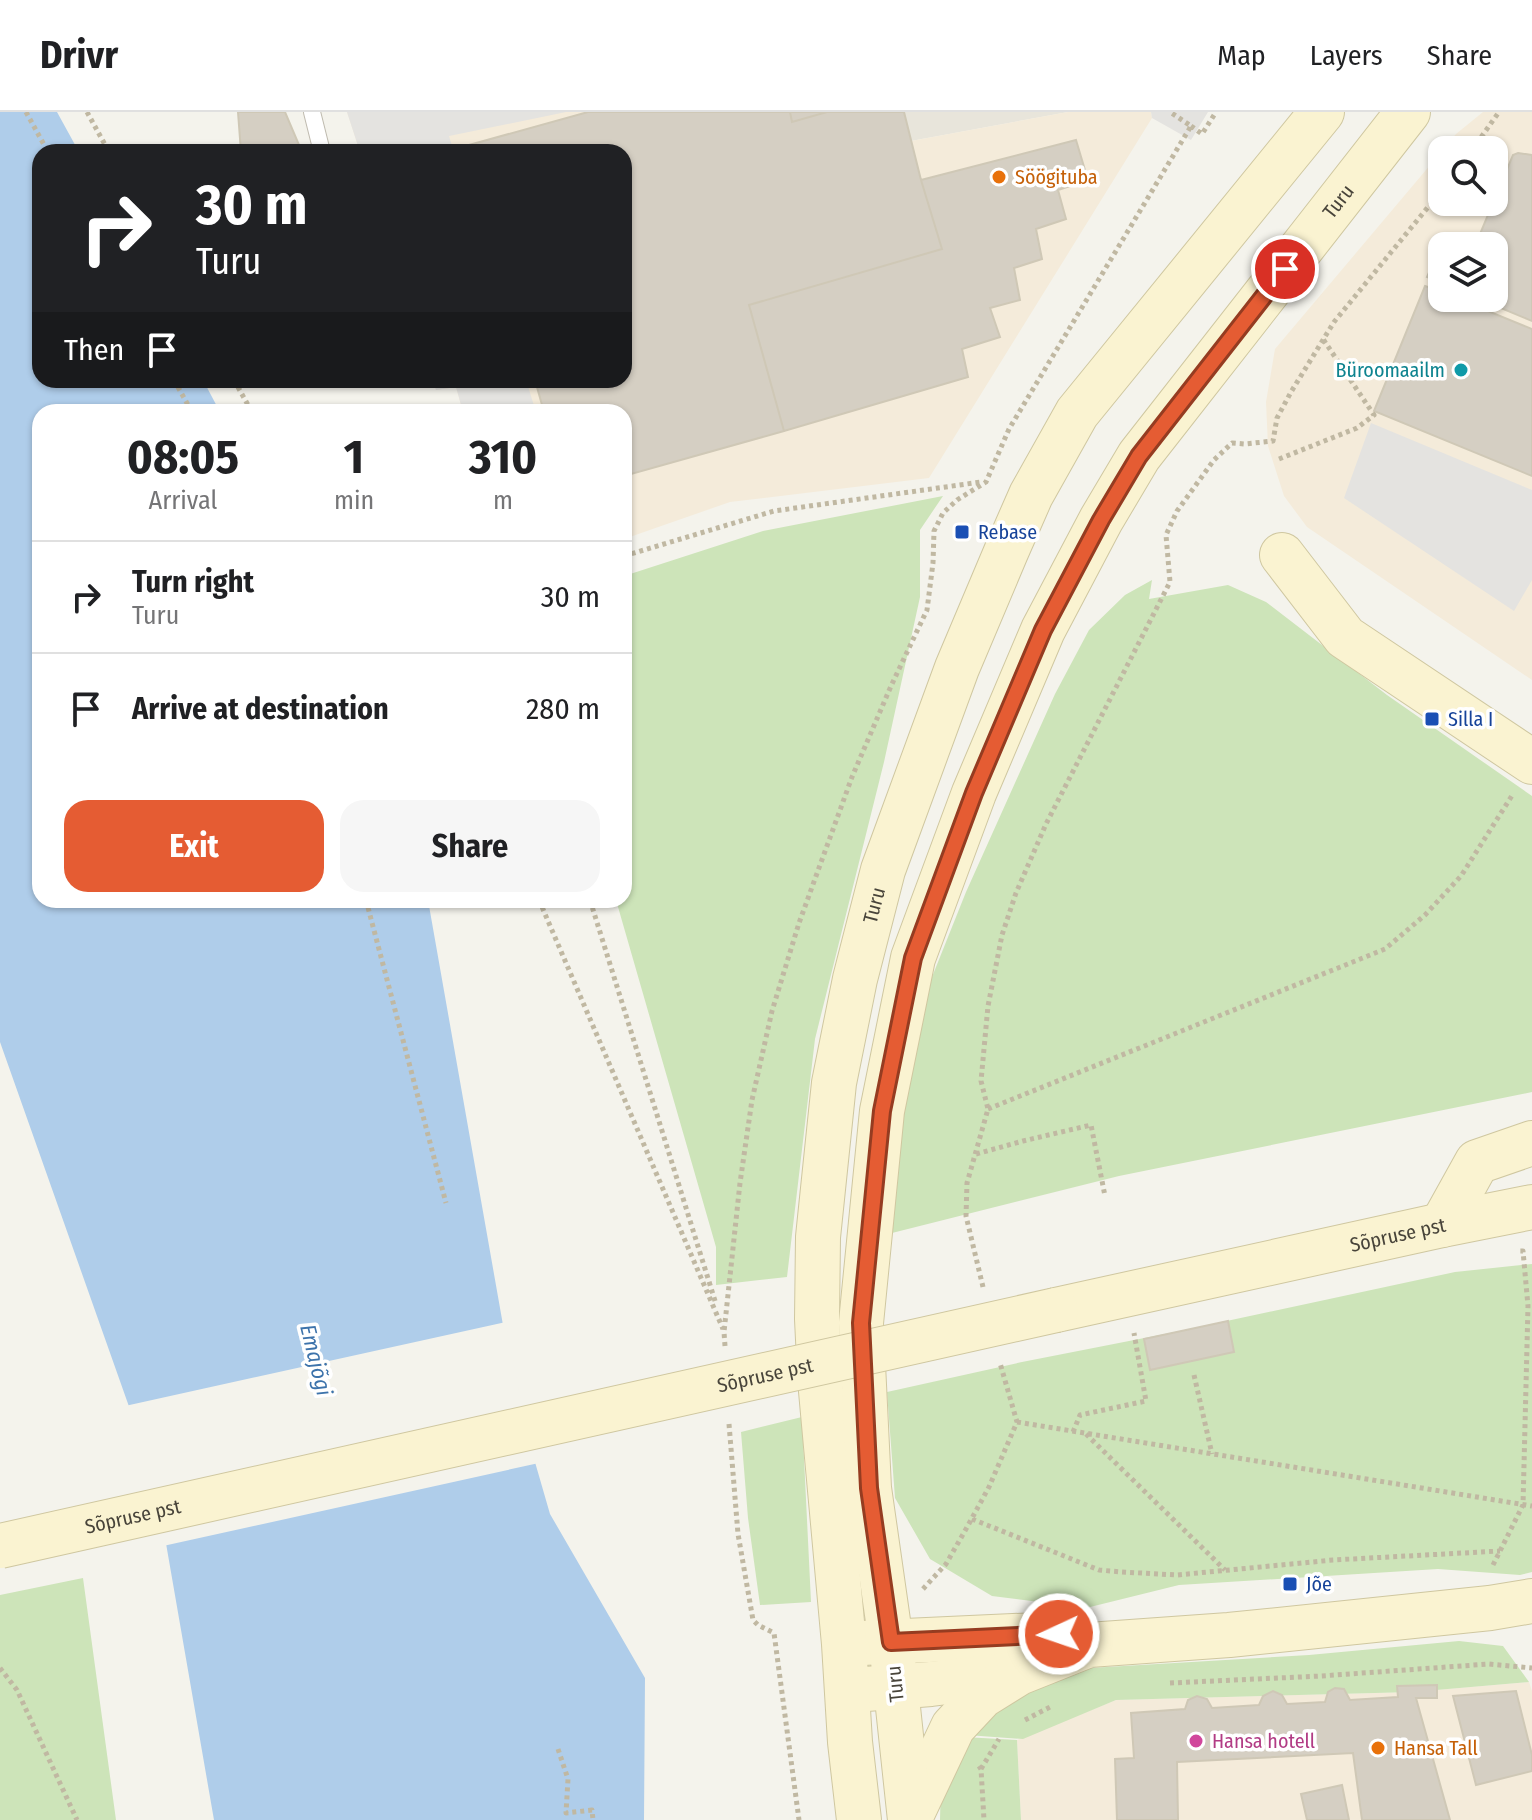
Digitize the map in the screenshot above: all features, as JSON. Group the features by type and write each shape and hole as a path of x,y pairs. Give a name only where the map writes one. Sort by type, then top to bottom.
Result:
{"main road":[{"name":"Turu","path":"859,1820 820,1380 818,1237 834,1083 855,979 883,870 975,624 1031,495 1077,413 1322,112"},
{"name":"Turu","path":"910,1819 891,1642 869,1488 861,1323 882,1111 913,958 974,793 1043,630 1101,520 1139,456 1408,112"},
{"path":"1282,555 1345,637 1526,774"},
{"path":"1442,1225 1477,1162 1532,1143"},
{"path":"1477,1162 1532,1152"},
{"name":"Sõpruse pst","path":"0,1546 1442,1225 1529,1224"},
{"path":"910,1819 953,1727 982,1696 1019,1673 1089,1645 1229,1635 1474,1610 1532,1601"},
{"path":"844,1644 1059,1634 1089,1645"},
{"path":"847,1690 1019,1673"}],"lane":[{"path":"312,112 320,144"}],"path":[{"path":"26,112 44,144"},
{"path":"87,112 105,144"},
{"path":"1191,126 1202,134 1216,112"},
{"path":"1482,136 1499,112"},
{"path":"983,1288 966,1216 967,1183 988,1109 981,1081 988,1006 1002,935 1016,893 1046,824 1170,582 1166,535 1177,511 1214,460 1232,443 1273,441 1277,418 1323,339 1428,207"},
{"path":"1279,459 1357,428 1374,415 1323,339"},
{"path":"632,554 774,511 986,482"},
{"path":"988,1109 1385,949 1425,915 1461,876 1526,774"},
{"path":"368,908 446,1203"},
{"path":"542,908 724,1332 592,908"},
{"path":"975,1154 1091,1125 1105,1196"},
{"path":"1493,1565 1523,1505 1529,1224"},
{"path":"1073,1432 1080,1415 1146,1401 1134,1328"},
{"path":"922,1591 946,1564 972,1519 1017,1422 999,1359"},
{"path":"1194,1375 1212,1454"},
{"path":"1017,1422 1532,1506"},
{"path":"1086,1434 1225,1571"},
{"path":"972,1519 1099,1570 1177,1575 1333,1560 1501,1551"},
{"path":"1156,1683 1321,1676 1489,1664 1532,1668"},
{"path":"0,1668 17,1690 77,1820"},
{"path":"1016,1725 1055,1705"},
{"path":"984,1820 981,1769 1004,1731"},
{"path":"558,1749 568,1779 566,1813 592,1810 593,1820"}],"shaded area":[{"path":"347,112 904,112 911,141 1068,112 1151,112 1152,118 929,478 730,502 632,536 632,404 461,404 456,388 632,388 632,144 357,144"},
{"path":"347,112 566,112 449,136 452,144 357,144"},
{"path":"904,112 1068,112 911,141"},
{"path":"1151,112 1208,112 1191,140 1152,118"},
{"path":"1483,112 1532,112 1532,680 1307,527 1284,496 1268,446 1266,402 1275,349 1428,168 1428,216 1508,216 1508,136 1454,136"},
{"path":"456,388 528,388 534,404 461,404"},
{"path":"1371,423 1532,490 1532,580 1514,611 1344,498"},
{"path":"1529,1682 1532,1691 1532,1820 1021,1820 1017,1740 1116,1700 1413,1692"}],"green space":[{"path":"943,496 920,530 920,597 884,762 815,1039 787,1277 716,1285 716,1247 618,908 632,908 632,573 763,531"},
{"path":"1152,580 1149,599 1228,585 1266,602 1387,695 1532,796 1532,1092 1119,1176 888,1234 912,1058 930,982 966,892 1055,694 1089,630 1125,595"},
{"path":"1532,1264 1532,1572 1520,1575 1438,1569 1179,1585 1086,1608 992,1596 930,1559 895,1498 887,1392 1455,1272"},
{"path":"802,1417 811,1602 760,1605 748,1518 741,1432"},
{"path":"83,1578 116,1820 0,1820 0,1595"},
{"path":"1459,1641 1503,1646 1529,1682 1413,1692 1116,1700 1023,1739 967,1735 973,1717 1073,1669 1309,1655"},
{"path":"964,1737 1017,1740 1021,1820 940,1820 941,1779"}],"water":[{"name":"Emajõgi","path":"0,112 57,112 75,144 32,144 32,388 207,388 216,404 32,404 32,908 429,908 515,1393 550,1514 645,1678 644,1820 214,1820 155,1480 0,1042"}],"pier":[{"path":"506,1322 519,1392 539,1463 163,1546 152,1481 125,1406"}],"building":[{"path":"238,112 285,112 299,144 240,144"},
{"path":"588,112 790,112 792,122 827,112 904,112 942,249 749,305 784,431 632,474 632,404 542,404 537,388 632,388 632,144 473,144"},
{"path":"790,112 827,112 792,122"},
{"path":"1076,140 1088,180 1058,190 1066,219 1036,229 1042,259 1014,268 1020,300 990,308 1000,337 962,349 968,377 784,431 749,305 942,249 921,180"},
{"path":"1513,155 1532,155 1532,321 1508,311 1508,232 1481,232 1488,216 1508,216 1508,167"},
{"name":"Büroomaailm","path":"1425,286 1428,287 1428,312 1490,312 1532,329 1532,476 1374,411"},
{"path":"1228,1321 1234,1352 1150,1370 1144,1339"},
{"path":"1437,1685 1437,1698 1416,1698 1450,1820 1362,1820 1353,1753 1177,1762 1178,1820 1117,1820 1115,1759 1134,1758 1131,1713 1185,1709 1188,1700 1197,1696 1207,1699 1212,1708 1259,1705 1263,1696 1273,1691 1282,1695 1287,1704 1325,1702 1328,1692 1335,1688 1344,1689 1350,1700 1398,1697 1397,1686"},
{"path":"1516,1691 1532,1755 1532,1771 1476,1785 1453,1696"},
{"path":"1342,1785 1349,1820 1307,1820 1301,1794"}],"place":[{"name":"Söögituba","path":"999,177"},
{"name":"Büroomaailm","path":"1461,370"},
{"name":"Rebase","path":"962,532"},
{"name":"Silla I","path":"1432,719"},
{"name":"Jõe","path":"1290,1584"},
{"name":"Hansa hotell","path":"1196,1741"},
{"name":"Hansa Tall","path":"1378,1748"}],"route":[{"path":"1059,1634 891,1642 869,1488 861,1323 882,1111 913,958 974,793 1043,630 1139,456 1285,269"}]}
